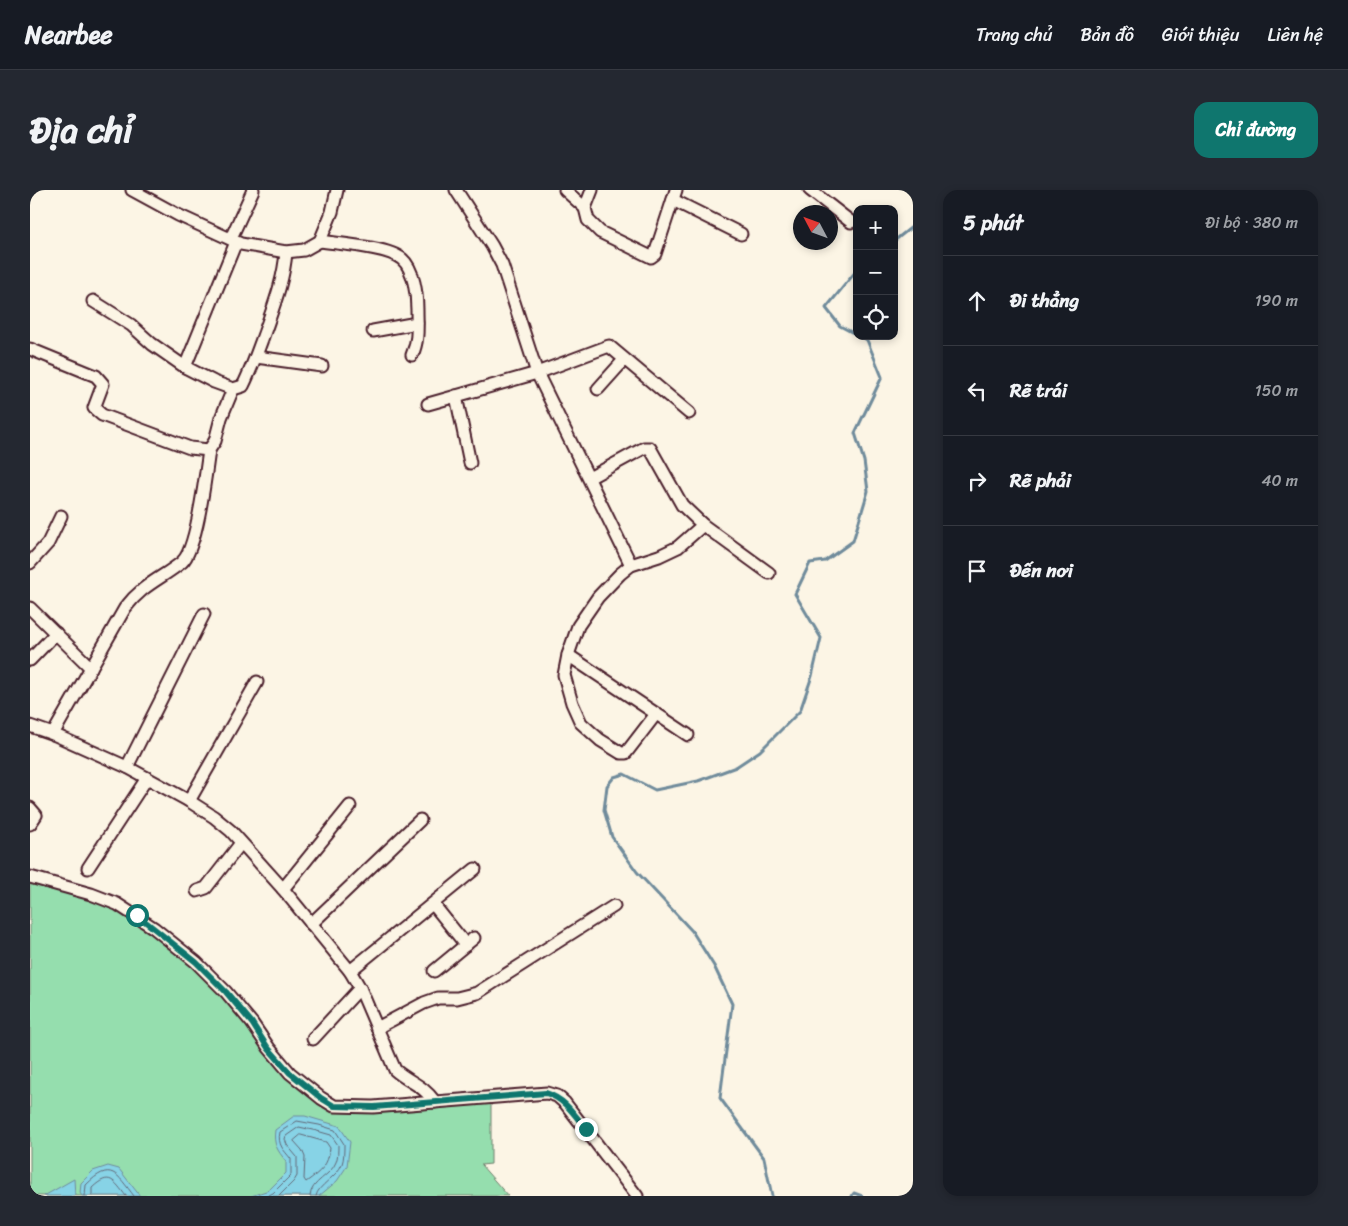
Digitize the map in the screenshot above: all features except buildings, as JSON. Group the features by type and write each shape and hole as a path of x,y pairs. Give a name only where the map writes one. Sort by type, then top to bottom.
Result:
{"street":[{"path":"132,190 178,215 240,244 286,252 304,250 320,240 332,212 337,190"},
{"path":"185,367 253,190"},
{"path":"456,190 492,246 502,266 537,373 631,565"},
{"path":"565,190 585,208 588,220 600,232 651,257 655,254 675,195 741,234"},
{"path":"585,208 592,190"},
{"path":"810,190 851,222"},
{"path":"320,240 389,252 403,260 413,276 418,300 417,343 412,355"},
{"path":"93,301 131,325 152,344 185,367 232,390 243,386 256,358 276,300 285,268 286,252"},
{"path":"373,331 417,324"},
{"path":"428,404 537,373 609,346 689,413"},
{"path":"30,349 96,376 103,384 94,408 102,415 190,448 210,450"},
{"path":"256,358 322,366"},
{"path":"598,389 624,360"},
{"path":"53,734 131,600 149,584 184,561 190,549 196,528 210,450 215,441 221,418 232,390"},
{"path":"456,396 470,463"},
{"path":"589,478 644,448 650,448 682,505 702,525 769,573"},
{"path":"30,563 48,543 61,516"},
{"path":"656,714 626,753 621,753 600,740 582,723 572,703 564,675 568,655 578,626 598,597 631,565 659,556 678,547 702,525"},
{"path":"30,608 91,668"},
{"path":"127,766 204,614"},
{"path":"30,660 56,633"},
{"path":"568,655 688,735"},
{"path":"189,800 257,682"},
{"path":"30,727 53,734 127,766 189,800 225,826 283,889 350,971 360,988 395,1070 404,1078 426,1090 435,1102"},
{"path":"88,868 147,778"},
{"path":"283,889 350,806"},
{"path":"30,808 36,815 30,824"},
{"path":"312,924 420,820"},
{"path":"198,891 206,888 241,843"},
{"path":"350,971 475,869"},
{"path":"30,877 82,891 117,904 154,928 196,962 226,992 252,1023 268,1048 290,1073 334,1106 374,1107 546,1093 557,1096 565,1103 637,1196"},
{"path":"433,904 470,942 434,971"},
{"path":"377,1028 438,998 457,998 477,993 614,906"},
{"path":"314,1039 360,988"}],"green space":[{"path":"30,881 115,907 144,924 195,966 249,1026 333,1109 491,1101 491,1164 481,1165 508,1196 30,1196"}],"water":[{"path":"294,1116 305,1116 339,1126 350,1142 347,1166 337,1181 319,1196 251,1196 269,1190 286,1173 286,1161 275,1143 275,1130"},
{"path":"108,1166 119,1169 140,1196 82,1196 80,1193 81,1183 93,1171"},
{"path":"74,1179 75,1196 44,1196"}],"waterway":[{"path":"898,238 913,226"},
{"path":"853,275 826,308 840,326 853,333"},
{"path":"772,1196 764,1158 720,1098 732,1004 714,966 692,931 637,872 612,837 604,810 607,786 614,777 624,774 655,790 698,781 736,767 760,751 800,711 812,676 821,638 795,594 810,563 825,561 853,541 868,491 864,461 855,433 882,377 867,340"},
{"path":"852,1196 854,1193 862,1196"}],"route":[{"path":"137,915 196,962 226,992 252,1023 268,1048 290,1073 334,1106 374,1107 546,1093 557,1096 565,1103 586,1129"}]}
